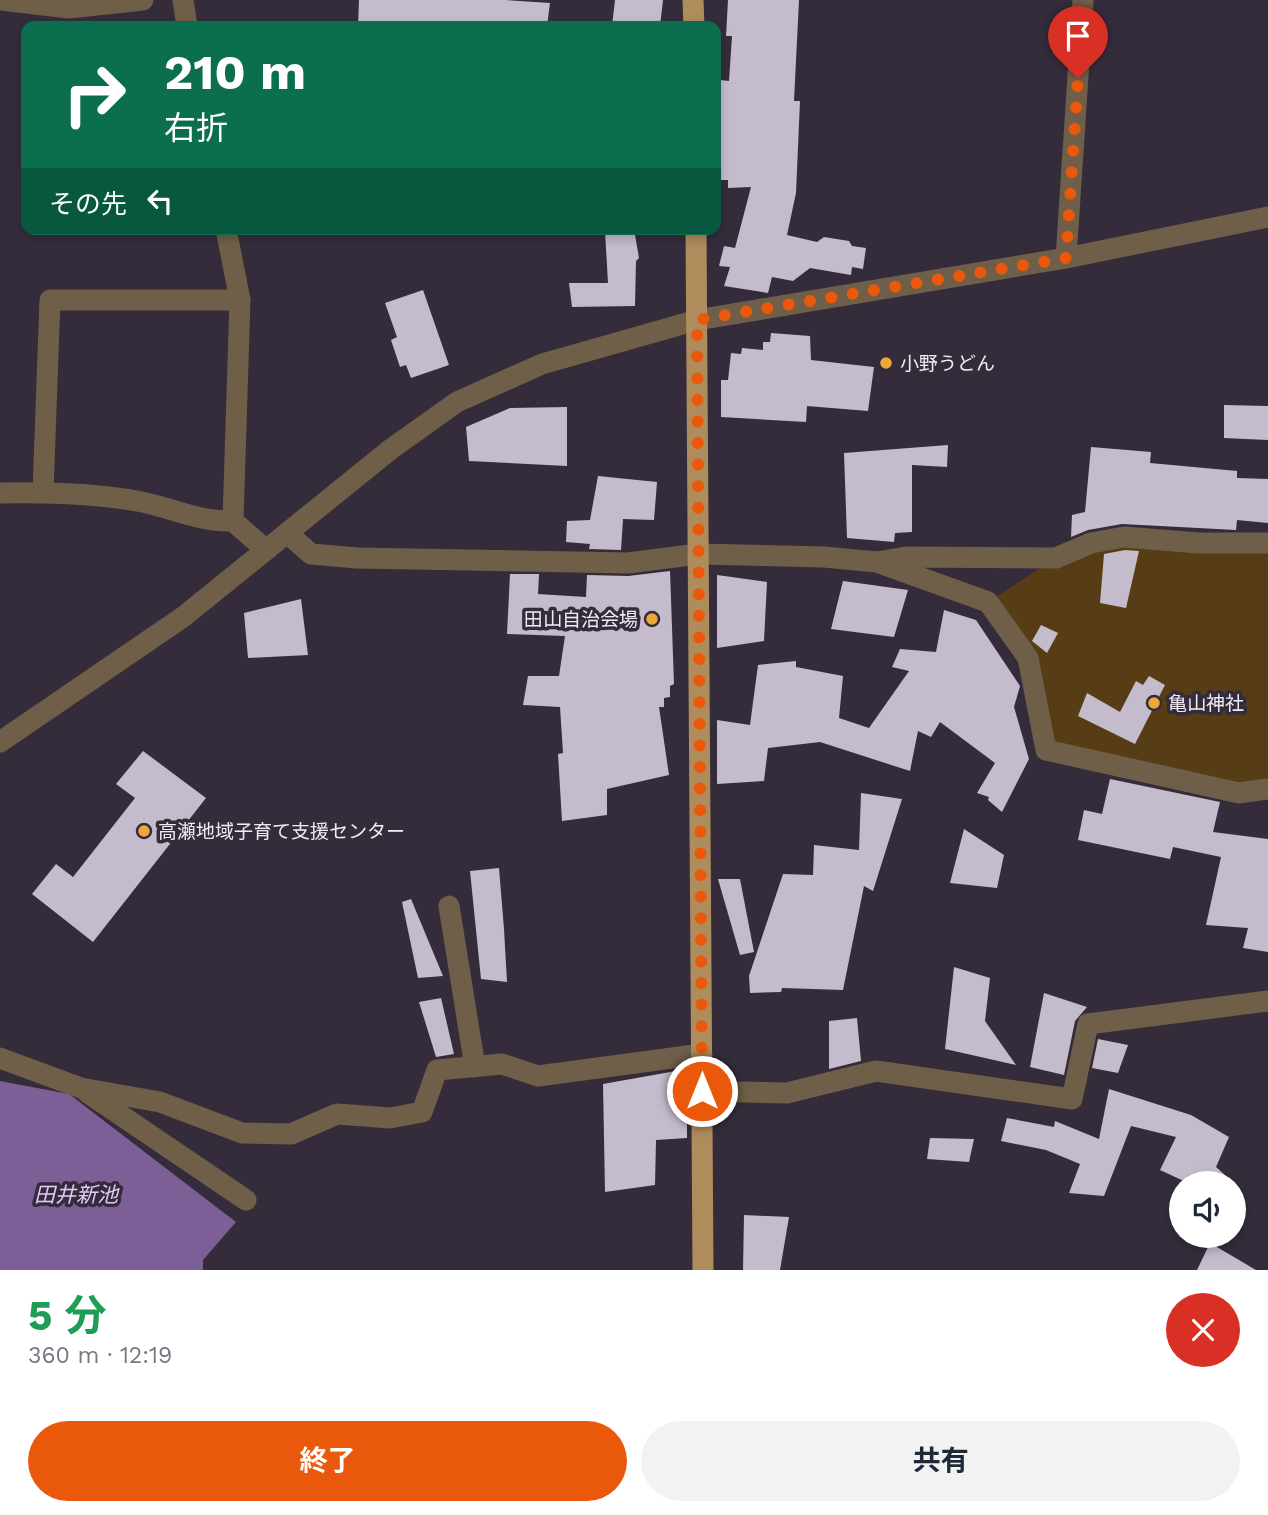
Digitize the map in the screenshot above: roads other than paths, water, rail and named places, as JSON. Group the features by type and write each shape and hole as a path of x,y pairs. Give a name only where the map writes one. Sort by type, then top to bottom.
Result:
{"main road":[{"path":"693,0 694,21"},
{"path":"696,235 704,1270"}],"street":[{"path":"0,0 69,8 143,0"},
{"path":"183,0 186,21"},
{"path":"1066,258 1083,0"},
{"path":"0,742 183,617 391,449 457,402 542,364 697,320 1066,258 1268,217"},
{"path":"227,235 240,300 233,521"},
{"path":"43,492 50,300 240,300"},
{"path":"0,493 43,492 138,501 209,522 233,521 267,550"},
{"path":"286,533 311,554 357,558 633,563 698,554 824,557 877,562 988,602 1028,658 1046,750 1239,793 1268,789"},
{"path":"877,562 906,557 1056,558 1091,542 1124,537 1199,543 1268,543"},
{"path":"449,906 475,1067"},
{"path":"702,1091 787,1093 876,1071 1072,1099 1088,1024 1268,1001"},
{"path":"0,1058 81,1088 160,1102 242,1133 291,1133 337,1114 390,1118 422,1112 438,1070 502,1064 538,1076 702,1054"},
{"path":"81,1088 246,1200"}],"water":[{"name":"田井新池","path":"0,1081 69,1094 236,1222 203,1260 203,1270 0,1270"}],"place":[{"name":"小野うどん","path":"886,363"},
{"name":"田山自治会場","path":"652,619"},
{"name":"亀山神社","path":"1154,703"},
{"name":"高瀬地域子育て支援センター","path":"144,831"}]}
